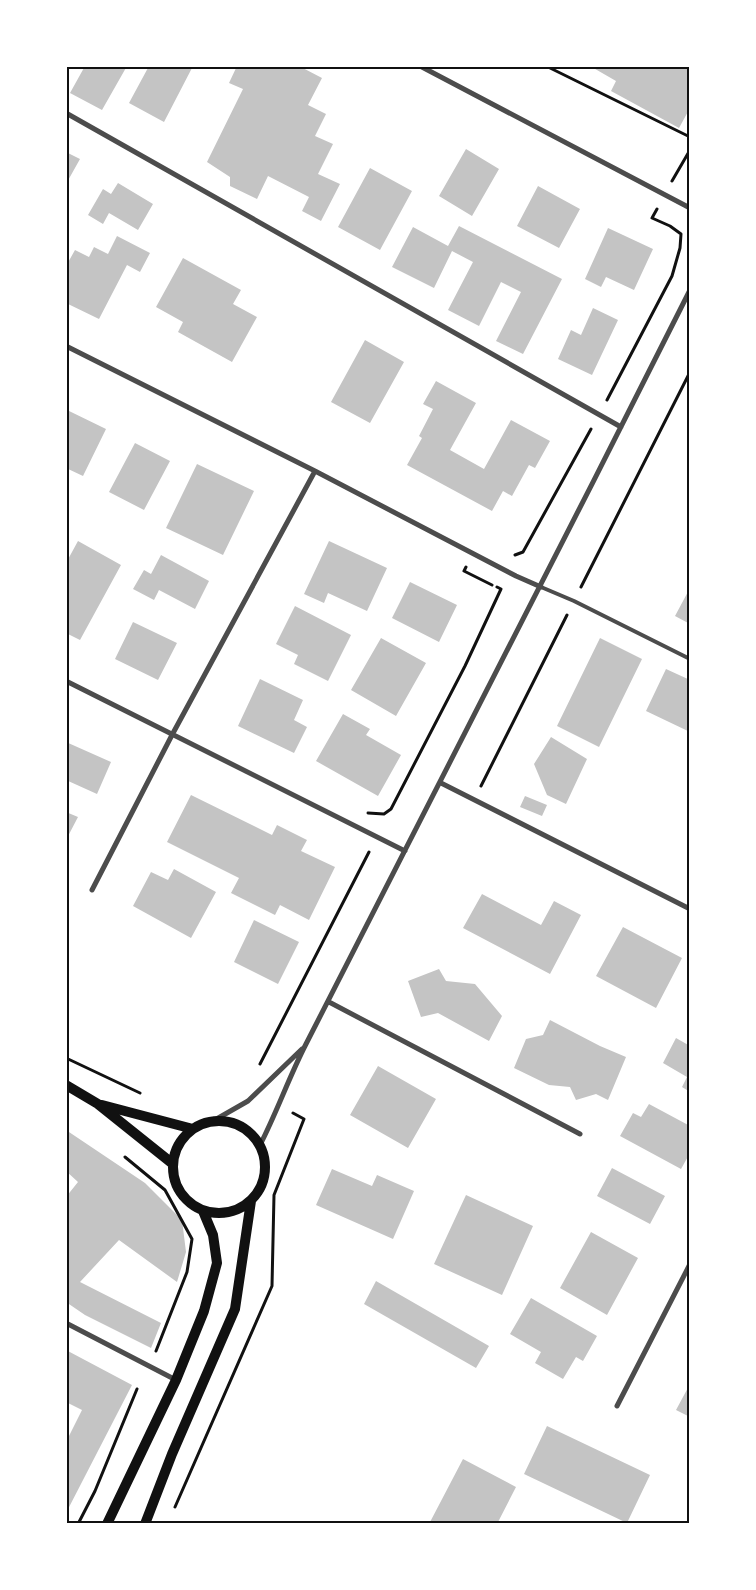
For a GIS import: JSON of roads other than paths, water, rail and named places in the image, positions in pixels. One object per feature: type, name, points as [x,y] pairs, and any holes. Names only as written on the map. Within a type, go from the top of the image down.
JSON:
[{"type":"main road","points":[[66,1085],[98,1104],[173,1164]]},
{"type":"main road","points":[[98,1104],[192,1129]]},
{"type":"main road","points":[[213,1121],[227,1122],[240,1126],[252,1134],[260,1145],[265,1160],[265,1175],[260,1189],[251,1202],[241,1209],[228,1213],[216,1214],[203,1211],[190,1204],[180,1193],[174,1179],[173,1164],[176,1151],[182,1139],[192,1129],[213,1121]]},
{"type":"main road","points":[[145,1524],[172,1454],[236,1308],[251,1202]]},
{"type":"main road","points":[[107,1524],[176,1380],[204,1311],[217,1263],[213,1235],[203,1211]]},
{"type":"street","points":[[420,66],[690,208]]},
{"type":"street","points":[[66,113],[621,427]]},
{"type":"street","points":[[260,1145],[304,1047],[441,784],[690,290]]},
{"type":"street","points":[[66,346],[541,587]]},
{"type":"street","points":[[92,890],[172,735],[315,471]]},
{"type":"street","points":[[66,680],[405,851]]},
{"type":"street","points":[[441,784],[690,909]]},
{"type":"street","points":[[328,1002],[580,1134]]},
{"type":"street","points":[[213,1121],[248,1102],[304,1047]]},
{"type":"street","points":[[617,1406],[690,1264]]},
{"type":"street","points":[[66,1323],[176,1380]]},
{"type":"lane","points":[[541,587],[574,601],[690,659]]}]
